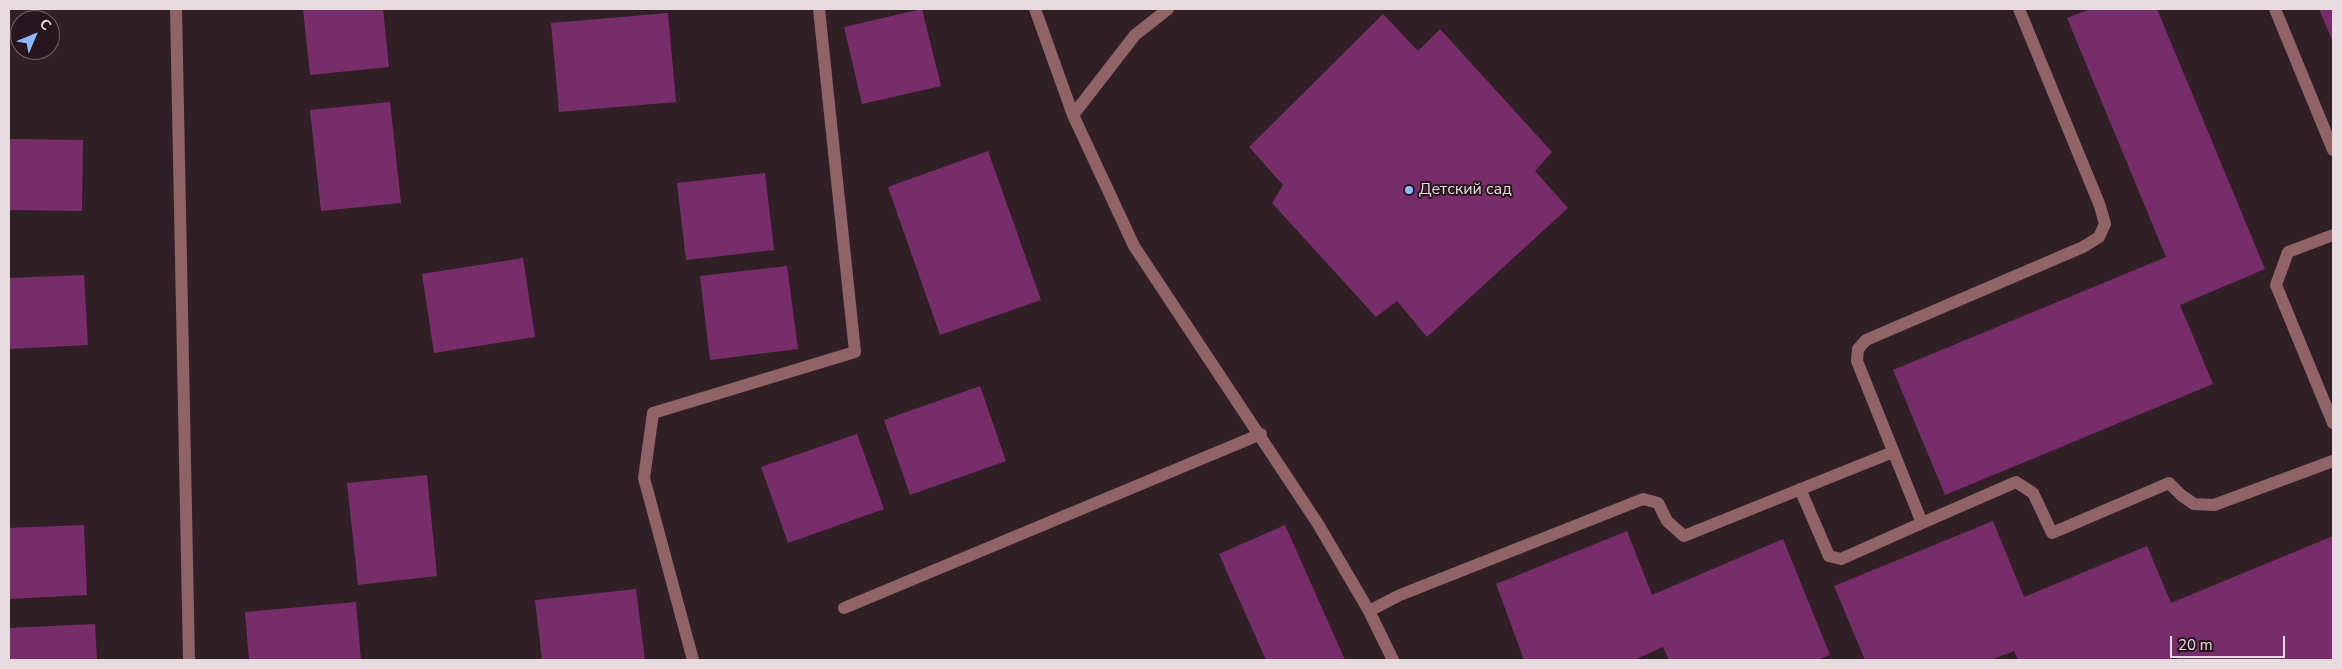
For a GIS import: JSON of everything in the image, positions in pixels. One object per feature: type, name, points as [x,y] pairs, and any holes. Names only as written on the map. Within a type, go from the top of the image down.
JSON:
[{"type":"street","points":[[176,9],[189,660]]},
{"type":"street","points":[[693,660],[644,478],[653,412],[854,352],[819,9]]},
{"type":"street","points":[[1035,9],[1073,115],[1134,246],[1261,434],[1318,524],[1369,611],[1393,660]]},
{"type":"street","points":[[1073,115],[1135,35],[1168,9]]},
{"type":"street","points":[[1922,523],[1857,361],[1858,349],[1866,340],[2083,247],[2099,237],[2105,224],[2100,206],[2019,9]]},
{"type":"street","points":[[2275,9],[2333,150]]},
{"type":"street","points":[[2333,235],[2288,252],[2276,285],[2333,423]]},
{"type":"street","points":[[844,608],[1261,434]]},
{"type":"street","points":[[1369,611],[1400,595],[1643,499],[1658,503],[1667,521],[1684,536],[1893,452]]},
{"type":"street","points":[[1800,489],[1829,556],[1841,559],[2016,482],[2033,493],[2052,533],[2169,483],[2180,495],[2194,504],[2214,506],[2333,461]]},
{"type":"building","points":[[303,9],[383,9],[389,67],[310,75]]},
{"type":"building","points":[[922,9],[941,86],[862,104],[844,27]]},
{"type":"building","points":[[2090,9],[2157,9],[2265,269],[2180,305],[2213,384],[1945,495],[1893,370],[2166,257],[2067,18]]},
{"type":"building","points":[[2319,9],[2333,9],[2333,42]]},
{"type":"building","points":[[668,13],[676,102],[559,112],[551,23]]},
{"type":"building","points":[[1383,14],[1418,51],[1440,29],[1552,152],[1535,171],[1568,208],[1427,337],[1397,301],[1376,317],[1272,203],[1283,185],[1249,147]]},
{"type":"building","points":[[390,102],[401,203],[321,211],[310,110]]},
{"type":"building","points":[[9,139],[83,140],[82,211],[9,210]]},
{"type":"building","points":[[988,151],[1041,300],[940,335],[888,187]]},
{"type":"building","points":[[765,173],[774,250],[686,260],[677,183]]},
{"type":"building","points":[[523,258],[535,337],[434,353],[422,274]]},
{"type":"building","points":[[787,266],[798,349],[710,360],[700,276]]},
{"type":"building","points":[[84,275],[88,345],[9,349],[9,278]]},
{"type":"building","points":[[980,386],[1006,461],[910,495],[884,420]]},
{"type":"building","points":[[857,434],[884,509],[788,543],[761,467]]},
{"type":"building","points":[[427,475],[437,576],[358,585],[347,483]]},
{"type":"building","points":[[1993,521],[2024,597],[2147,546],[2171,603],[2333,536],[2333,660],[2178,660],[2176,657],[2168,660],[2018,660],[2014,651],[1991,660],[1865,660],[1834,586]]},
{"type":"building","points":[[84,525],[87,595],[9,599],[9,528]]},
{"type":"building","points":[[1285,525],[1345,660],[1266,660],[1219,554]]},
{"type":"building","points":[[1627,531],[1652,595],[1783,539],[1830,655],[1818,660],[1669,660],[1663,647],[1634,660],[1524,660],[1496,584]]},
{"type":"building","points":[[636,589],[645,660],[542,660],[535,600]]},
{"type":"building","points":[[356,602],[361,660],[249,660],[245,612]]},
{"type":"building","points":[[95,624],[97,660],[9,660],[9,628]]},
{"type":"place","name":"Детский сад","points":[[1409,190]]}]
